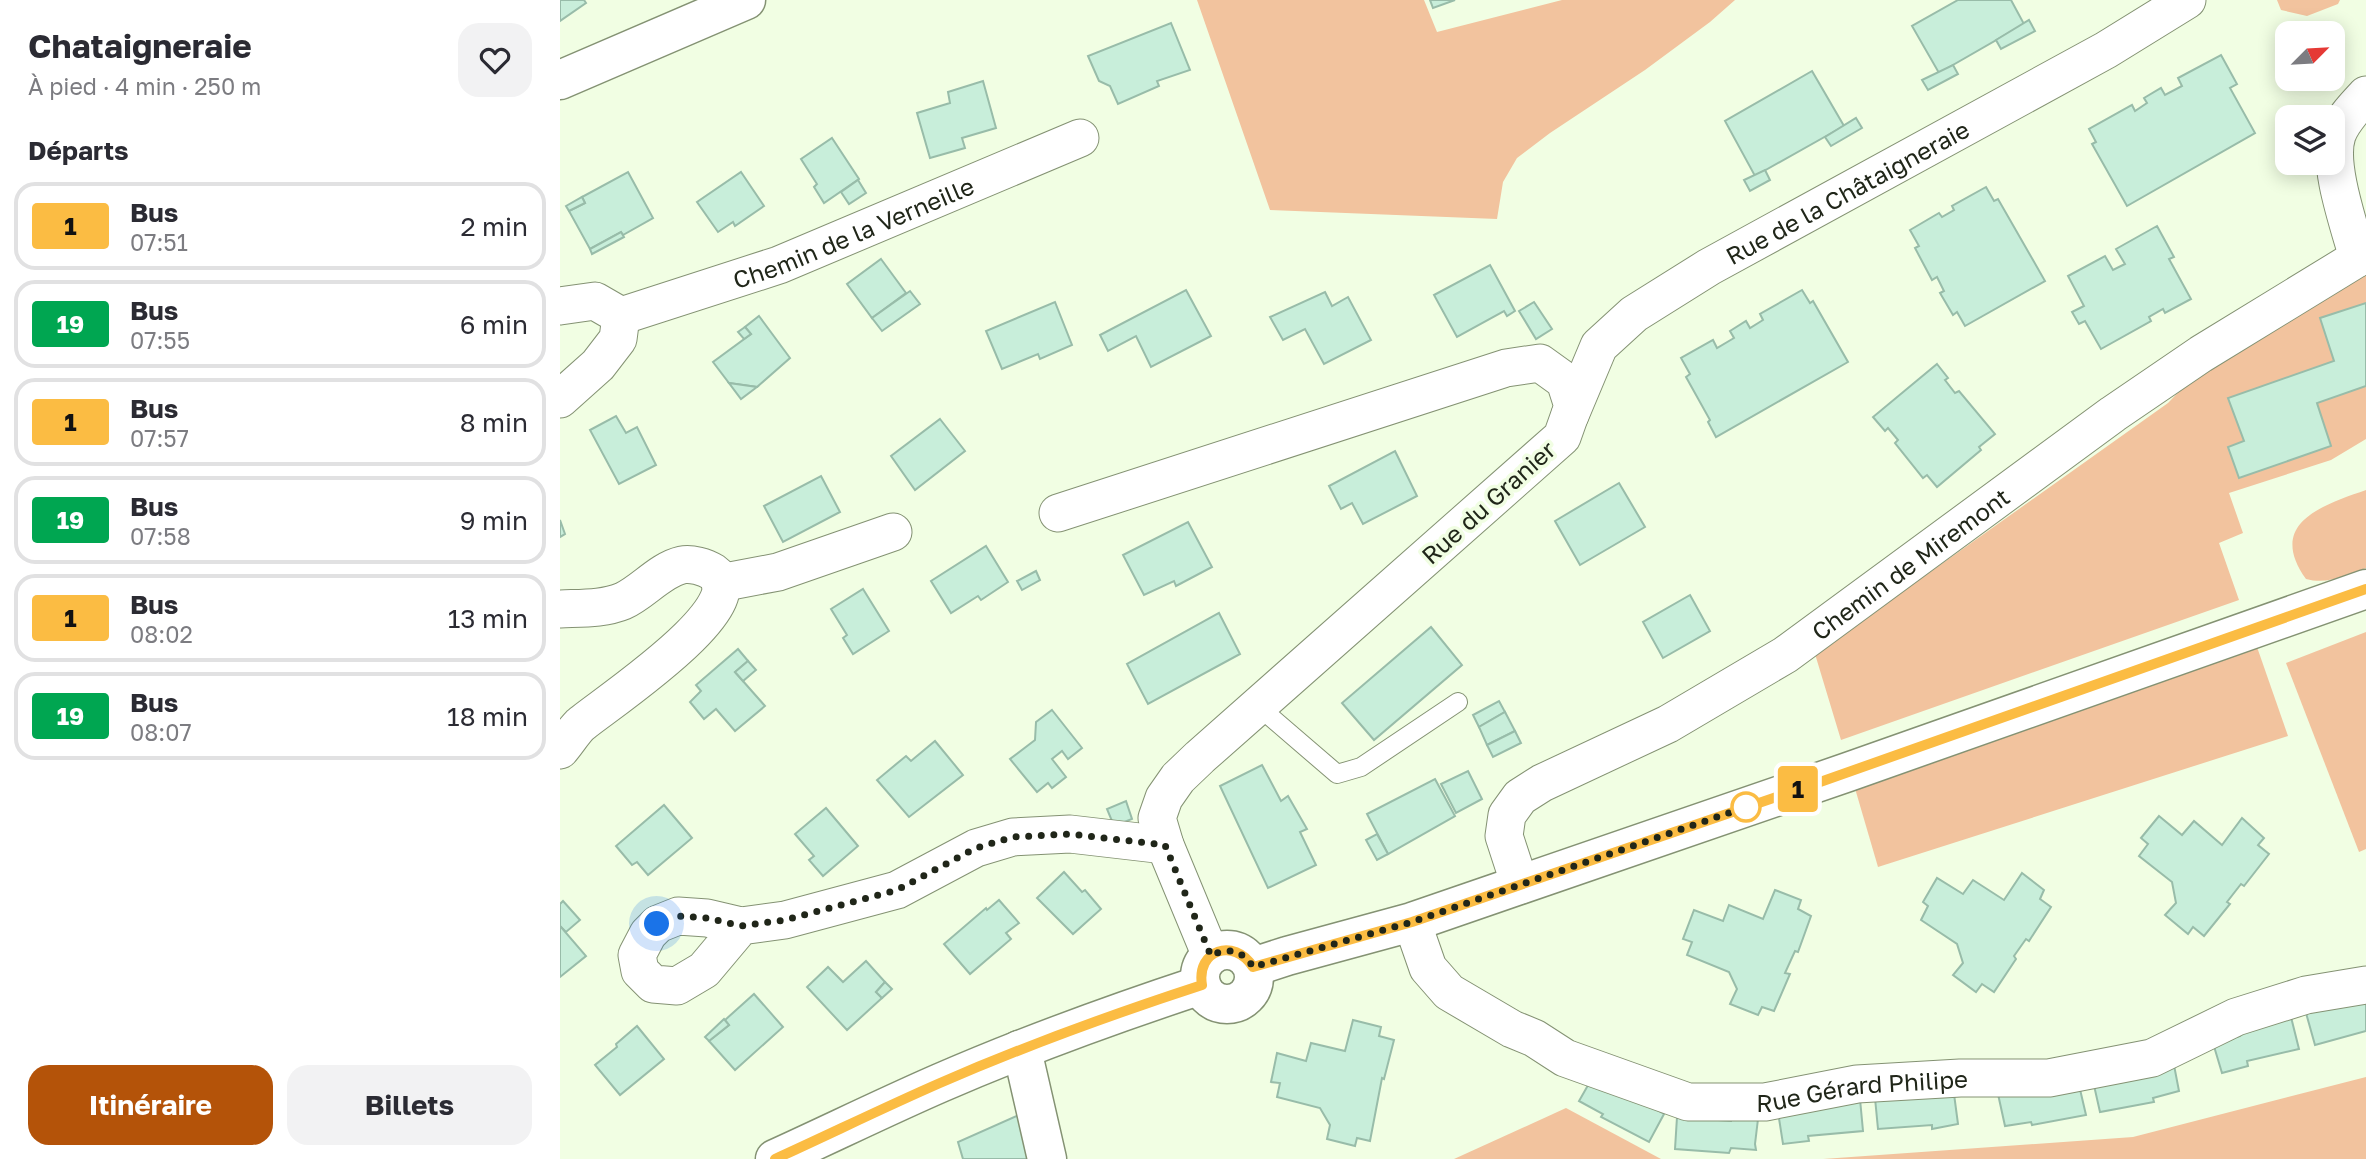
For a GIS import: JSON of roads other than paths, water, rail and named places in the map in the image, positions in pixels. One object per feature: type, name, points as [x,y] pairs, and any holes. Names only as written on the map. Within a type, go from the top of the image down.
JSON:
[{"type":"main road","points":[[560,80],[746,0]]},
{"type":"main road","points":[[775,1159],[1019,1050],[1147,1002],[1206,970],[1212,999],[1228,1004],[1236,1003],[1250,992],[1253,967],[1412,922],[1520,886],[2366,589]]},
{"type":"main road","points":[[1019,1050],[1025,1063],[1047,1159]]},
{"type":"street","name":"Rue de la Châtaigneraie","points":[[1562,437],[1599,346],[1634,314],[1709,267],[2009,105],[2187,0]]},
{"type":"street","points":[[2362,256],[2336,174],[2336,154],[2337,135],[2350,113],[2366,95]]},
{"type":"street","name":"Chemin de la Verneille","points":[[621,316],[779,265],[1080,138]]},
{"type":"street","name":"Chemin de Miremont","points":[[1520,886],[1504,836],[1507,815],[1520,797],[1542,783],[1668,724],[1785,655],[2113,414],[2202,354],[2362,256]]},
{"type":"street","points":[[560,306],[595,301],[621,316],[618,339],[598,365],[560,399]]},
{"type":"street","name":"Rue du Granier","points":[[1058,513],[1506,368],[1540,363],[1566,381],[1573,406],[1562,437],[1178,778],[1164,798],[1157,818],[1206,970]]},
{"type":"street","points":[[720,583],[778,572],[892,532]]},
{"type":"street","points":[[560,609],[600,607],[622,601],[668,571],[683,565],[700,566],[715,573],[720,583],[718,600],[679,649],[580,726],[560,750]]},
{"type":"street","points":[[741,926],[785,920],[897,890],[976,848],[1013,837],[1070,834],[1165,845]]},
{"type":"street","name":"Rue Gérard Philipe","points":[[1412,922],[1428,968],[1449,992],[1565,1058],[1688,1102],[1765,1102],[1865,1084],[1960,1078],[2049,1078],[2152,1058],[2236,1017],[2306,995],[2366,985]]},
{"type":"lane","points":[[1258,706],[1337,774],[1361,767],[1458,702]]}]
